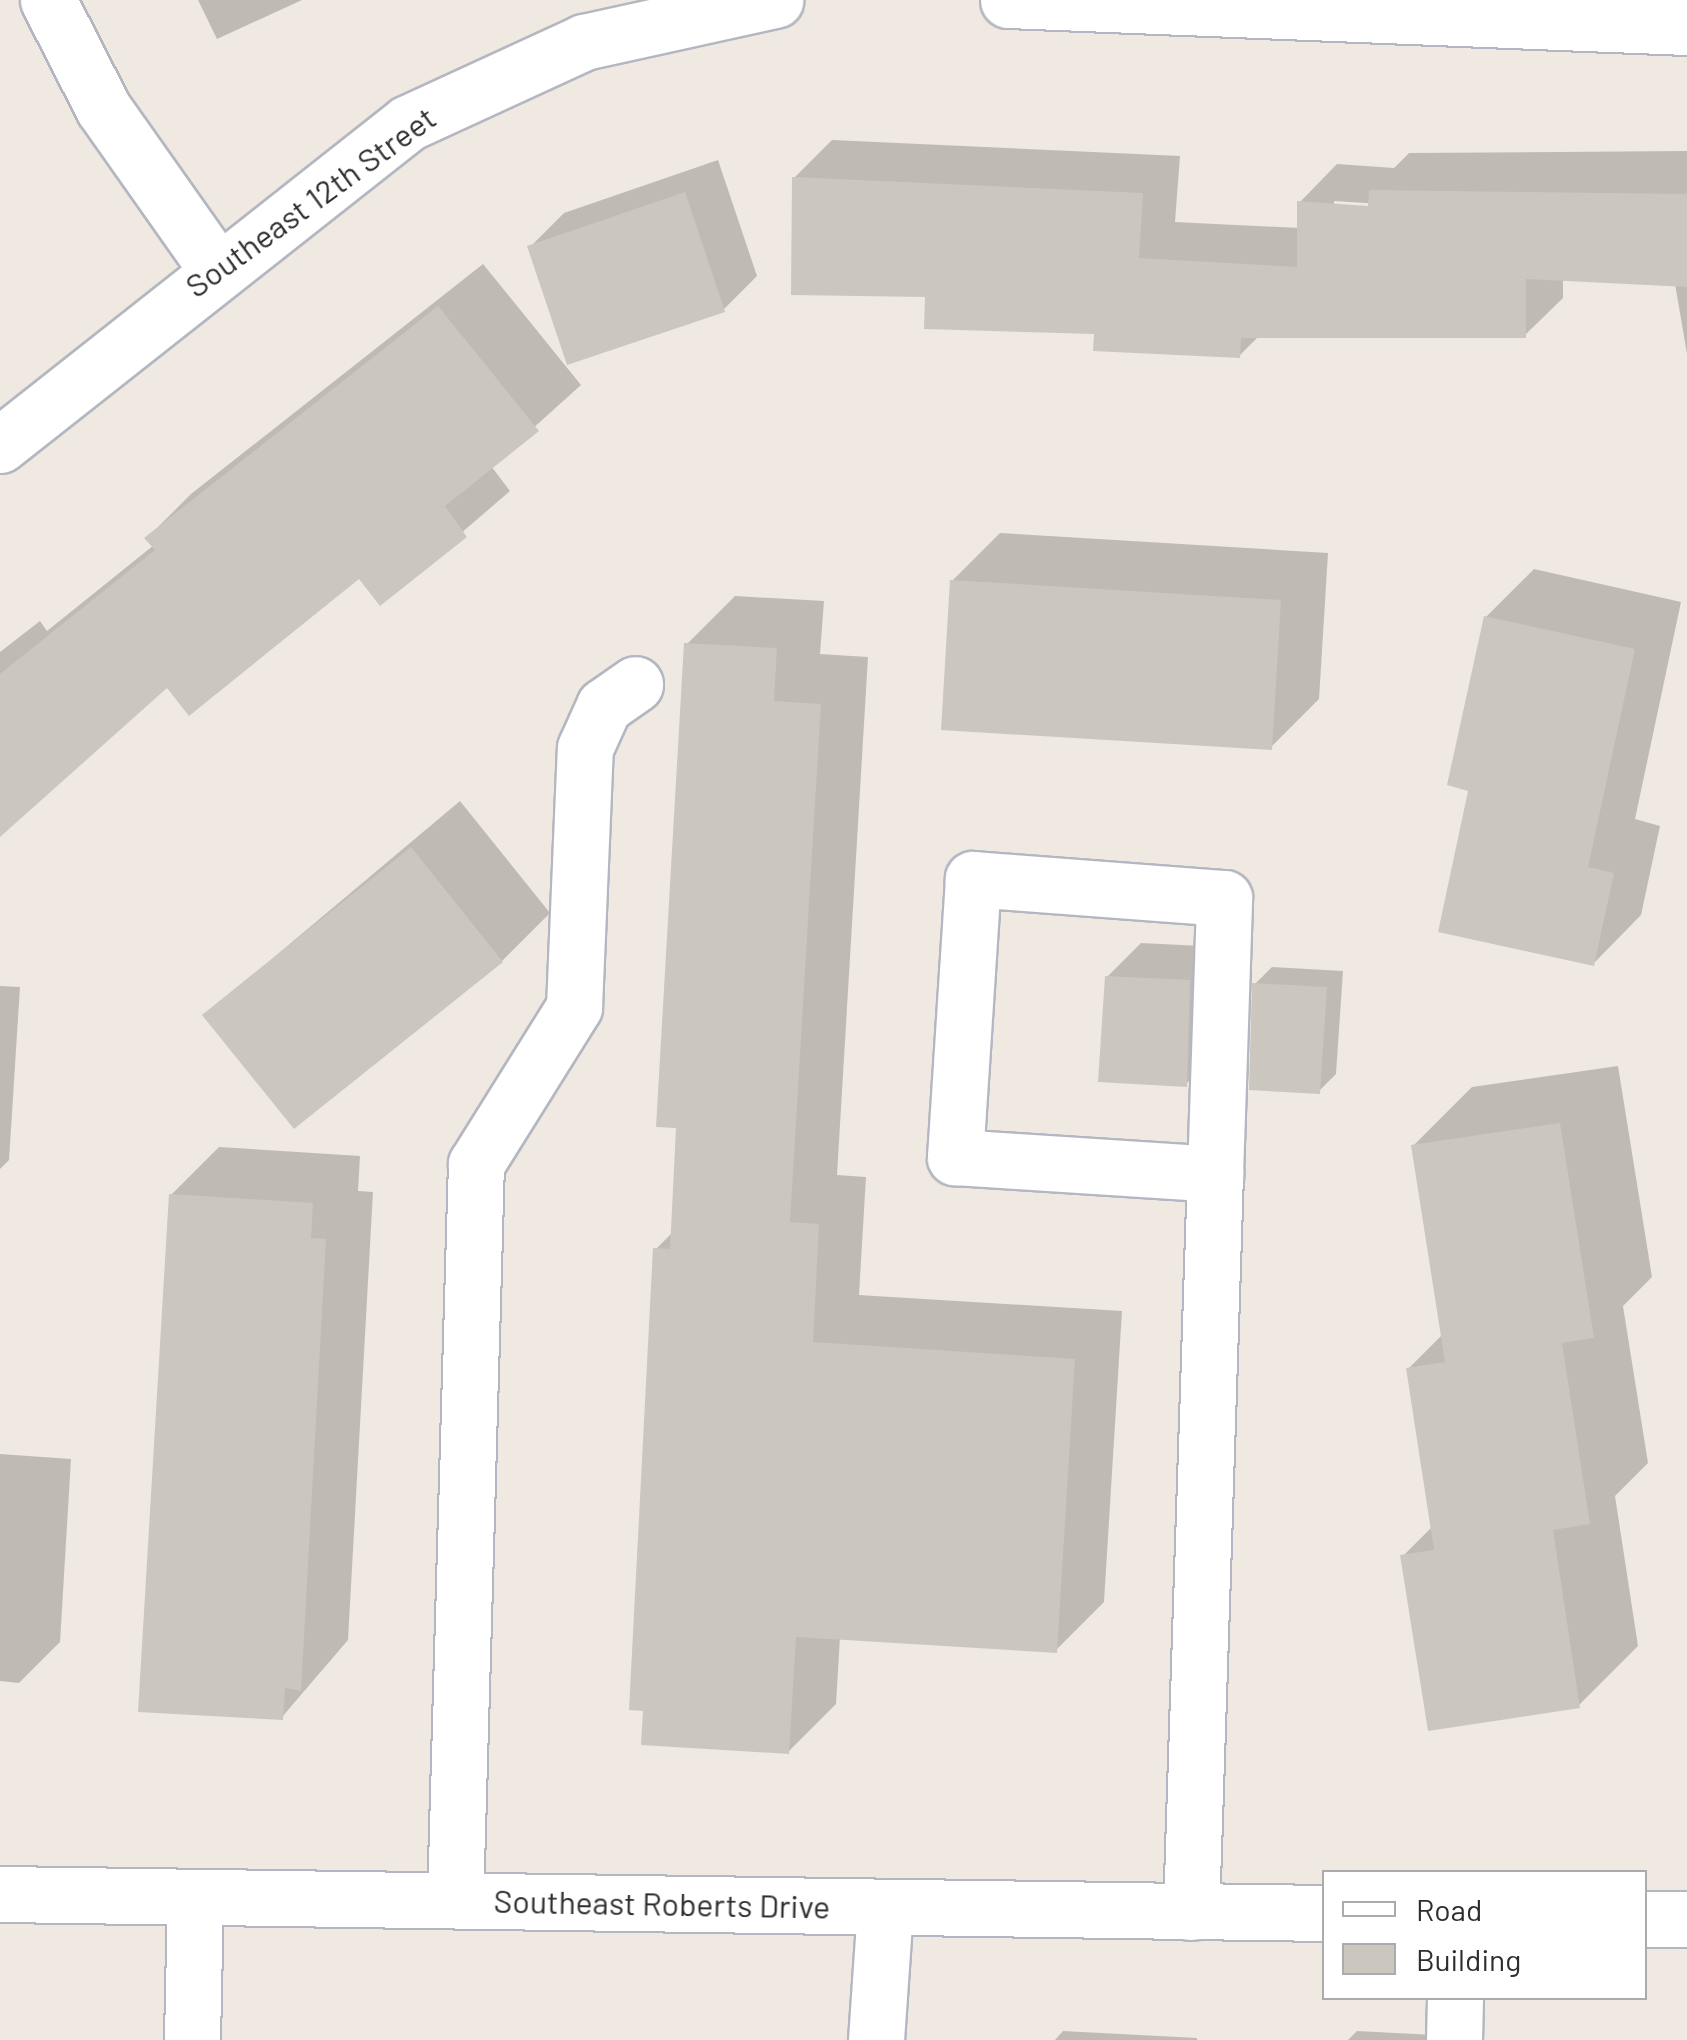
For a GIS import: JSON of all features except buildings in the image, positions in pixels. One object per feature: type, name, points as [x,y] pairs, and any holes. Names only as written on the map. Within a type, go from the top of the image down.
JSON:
[{"type":"street","points":[[48,0],[103,108],[215,266]]},
{"type":"street","name":"Southeast 12th Street","points":[[0,445],[215,266],[408,123],[492,78],[584,42],[774,0]]},
{"type":"street","points":[[1008,0],[1687,26]]},
{"type":"street","points":[[455,1900],[476,1164],[574,1007],[585,748],[604,706],[635,684]]},
{"type":"street","points":[[1191,1912],[1224,898],[973,879],[956,1157],[1215,1174]]},
{"type":"street","name":"Southeast Roberts Drive","points":[[0,1894],[1322,1914]]},
{"type":"street","points":[[192,2040],[195,1897]]},
{"type":"street","points":[[876,2040],[884,1907]]},
{"type":"street","points":[[1647,1919],[1687,1920]]},
{"type":"street","points":[[1454,2040],[1456,2000]]}]
